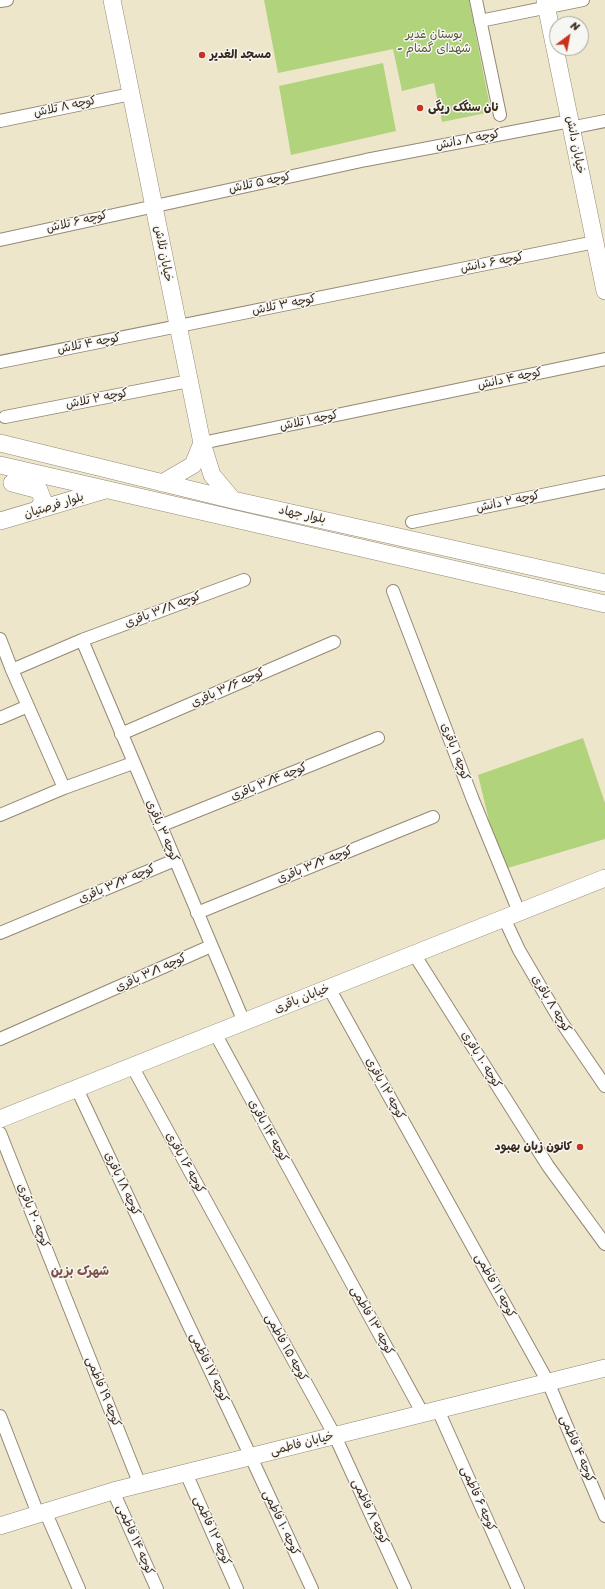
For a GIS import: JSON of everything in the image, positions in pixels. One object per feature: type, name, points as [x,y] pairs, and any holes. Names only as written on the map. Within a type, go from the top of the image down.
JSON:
[{"type":"street","points":[[0,1],[7,0]]},
{"type":"street","name":"خیابان تلاش","points":[[112,0],[202,443],[212,475],[233,500]]},
{"type":"street","points":[[476,0],[500,115]]},
{"type":"street","points":[[480,21],[545,4],[584,0]]},
{"type":"street","name":"خیابان دانش","points":[[545,4],[605,291]]},
{"type":"street","name":"کوچه ۸ تلاش","points":[[0,121],[131,94]]},
{"type":"street","name":"کوچه ۸ دانش","points":[[366,160],[570,124],[605,121]]},
{"type":"street","name":"کوچه ۵ تلاش","points":[[154,205],[366,160]]},
{"type":"street","name":"کوچه ۶ تلاش","points":[[0,240],[154,205]]},
{"type":"street","name":"کوچه ۶ دانش","points":[[389,284],[595,242]]},
{"type":"street","name":"کوچه ۳ تلاش","points":[[178,326],[389,284]]},
{"type":"street","name":"کوچه ۴ تلاش","points":[[0,362],[178,326]]},
{"type":"street","name":"کوچه ۴ دانش","points":[[416,398],[605,359]]},
{"type":"street","name":"کوچه ۲ تلاش","points":[[5,417],[189,381]]},
{"type":"street","name":"کوچه ۱ تلاش","points":[[202,443],[416,398]]},
{"type":"street","name":"بلوار جهاد","points":[[0,443],[233,500],[604,583]]},
{"type":"street","points":[[162,483],[193,465],[202,443]]},
{"type":"street","name":"بلوار جهاد","points":[[0,465],[605,604]]},
{"type":"street","points":[[6,485],[37,473]]},
{"type":"street","name":"کوچه ۲ دانش","points":[[412,522],[605,482]]},
{"type":"street","points":[[6,485],[39,490],[43,500],[38,510]]},
{"type":"street","name":"بلوار فرصتیان","points":[[0,521],[107,490]]},
{"type":"street","name":"کوچه ۳/۸ باقری","points":[[12,670],[82,640],[244,580]]},
{"type":"street","name":"کوچه ۱ باقری","points":[[393,591],[473,800],[511,915]]},
{"type":"street","points":[[0,639],[12,670],[64,788]]},
{"type":"street","name":"کوچه ۳ باقری","points":[[82,640],[244,1022]]},
{"type":"street","name":"کوچه ۳/۶ باقری","points":[[121,734],[334,642]]},
{"type":"street","points":[[0,718],[28,706]]},
{"type":"street","name":"کوچه ۳/۴ باقری","points":[[160,826],[378,738]]},
{"type":"street","points":[[0,815],[64,788],[133,763]]},
{"type":"street","name":"کوچه ۳/۲ باقری","points":[[198,913],[434,817]]},
{"type":"street","name":"کوچه ۳/۳ باقری","points":[[0,933],[175,860]]},
{"type":"street","name":"خیابان باقری","points":[[0,1119],[605,878]]},
{"type":"street","name":"کوچه ۸ باقری","points":[[511,915],[519,950],[560,1020],[605,1086]]},
{"type":"street","name":"کوچه ۳/۱ باقری","points":[[0,1038],[211,946]]},
{"type":"street","name":"کوچه ۱۰ باقری","points":[[414,954],[548,1166],[605,1244]]},
{"type":"street","name":"کوچه ۱۲ باقری","points":[[329,988],[442,1190]]},
{"type":"street","name":"کوچه ۱۴ باقری","points":[[215,1033],[322,1228]]},
{"type":"street","name":"کوچه ۱۶ باقری","points":[[132,1066],[238,1260]]},
{"type":"street","name":"کوچه ۱۸ باقری","points":[[76,1089],[167,1280]]},
{"type":"street","name":"کوچه ۲۰ باقری","points":[[0,1133],[66,1299]]},
{"type":"street","name":"کوچه ۱۱ فاطمی","points":[[442,1190],[548,1382]]},
{"type":"street","name":"کوچه ۱۳ فاطمی","points":[[322,1228],[430,1412]]},
{"type":"street","name":"کوچه ۱۵ فاطمی","points":[[238,1260],[334,1436]]},
{"type":"street","name":"کوچه ۱۷ فاطمی","points":[[167,1280],[251,1457]]},
{"type":"street","name":"کوچه ۱۹ فاطمی","points":[[66,1299],[140,1485]]},
{"type":"street","name":"خیابان فاطمی","points":[[0,1526],[41,1512],[113,1492],[605,1368]]},
{"type":"street","name":"کوچه ۴ فاطمی","points":[[548,1382],[605,1516]]},
{"type":"street","name":"کوچه ۶ فاطمی","points":[[430,1412],[518,1589]]},
{"type":"street","points":[[0,1416],[41,1512],[79,1589]]},
{"type":"street","name":"کوچه ۸ فاطمی","points":[[334,1436],[405,1589]]},
{"type":"street","name":"کوچه ۱۰ فاطمی","points":[[251,1457],[312,1589]]},
{"type":"street","name":"کوچه ۱۲ فاطمی","points":[[186,1473],[237,1589]]},
{"type":"street","name":"کوچه ۱۴ فاطمی","points":[[113,1492],[157,1589]]},
{"type":"green space","name":"بوستان غدیر - شهدای گمنام","points":[[264,0],[469,0],[491,112],[442,122],[434,83],[402,91],[393,49],[278,73]]},
{"type":"green space","points":[[383,63],[396,131],[291,155],[279,86]]},
{"type":"green space","points":[[583,738],[605,803],[605,839],[501,870],[478,775]]},
{"type":"place","name":"مسجد الغدیر","points":[[202,55]]},
{"type":"place","name":"نان سنگک ریگی","points":[[420,108]]},
{"type":"place","name":"کانون زبان بهبود","points":[[580,1147]]},
{"type":"district","name":"شهرک بزین","points":[[80,1272]]}]
